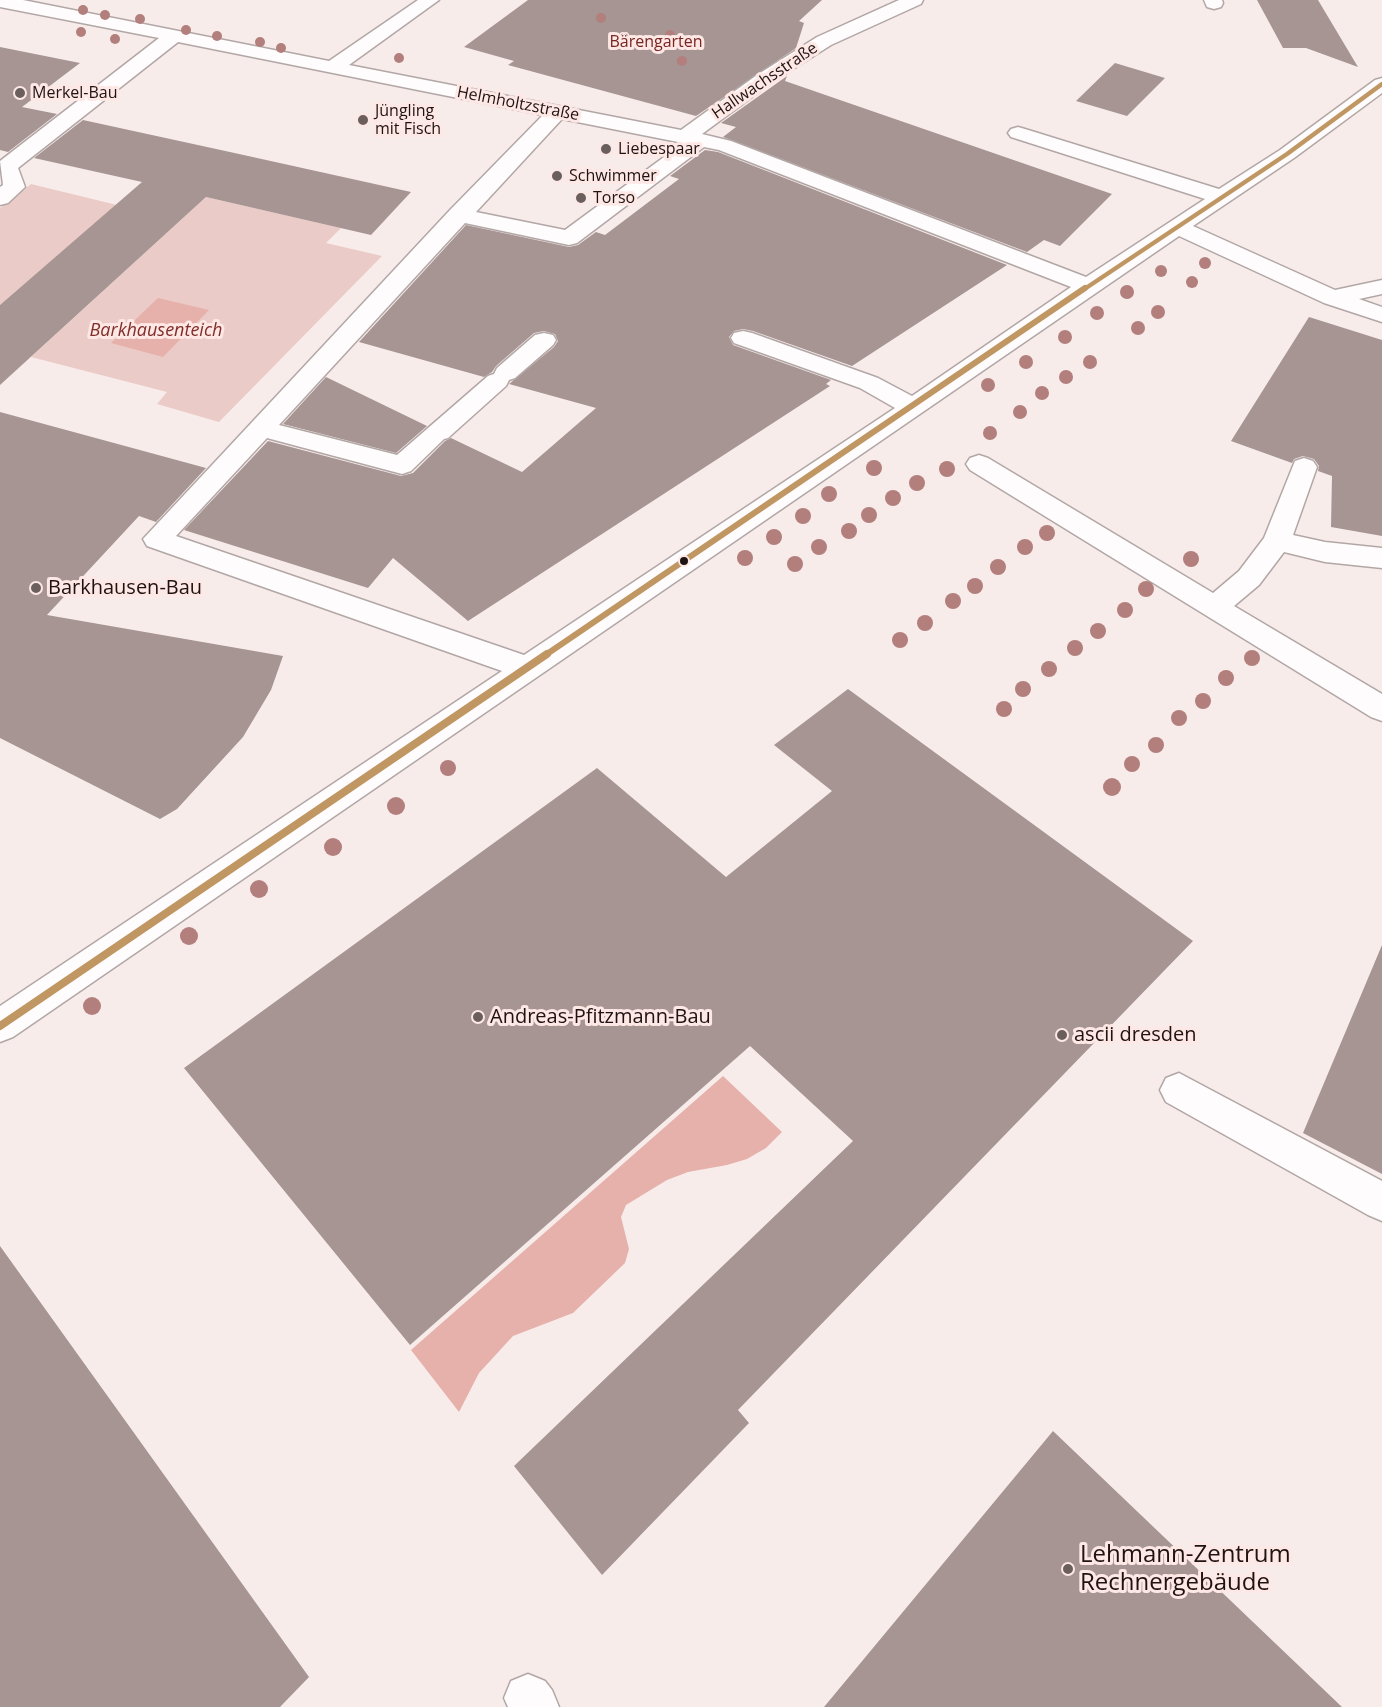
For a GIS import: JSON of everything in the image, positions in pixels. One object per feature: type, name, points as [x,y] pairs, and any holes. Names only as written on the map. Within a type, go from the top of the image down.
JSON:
[{"type":"street","points":[[333,67],[430,0]]},
{"type":"street","name":"Hallwachsstraße","points":[[458,215],[569,238],[764,79],[824,41],[914,0]]},
{"type":"street","name":"Helmholtzstraße","points":[[0,1],[724,145],[1069,277],[1087,287]]},
{"type":"street","points":[[0,198],[14,188],[6,166],[174,36]]},
{"type":"street","points":[[3,1019],[529,668],[1087,287],[1287,154],[1382,84]]},
{"type":"street","points":[[529,668],[157,539],[556,111]]},
{"type":"street","points":[[1018,133],[1222,197]]},
{"type":"street","points":[[1177,226],[1332,298],[1382,315]]},
{"type":"street","points":[[1332,298],[1382,287]]},
{"type":"street","points":[[743,338],[869,383],[912,407]]},
{"type":"street","points":[[260,428],[402,465],[544,340]]},
{"type":"street","points":[[979,464],[1382,709]]},
{"type":"street","points":[[1214,607],[1249,578],[1276,541],[1304,467]]},
{"type":"street","points":[[1276,541],[1325,552],[1382,558]]},
{"type":"street","points":[[1179,1090],[1382,1202]]},
{"type":"shaded area","points":[[31,184],[117,205],[0,305],[0,208]]},
{"type":"shaded area","points":[[206,197],[341,228],[326,243],[382,256],[219,422],[157,404],[167,392],[31,357]]},
{"type":"water","name":"Barkhausenteich","points":[[158,298],[209,310],[163,357],[111,343]]},
{"type":"water","points":[[723,1076],[782,1132],[766,1148],[747,1159],[688,1172],[667,1180],[626,1205],[621,1217],[629,1249],[625,1263],[573,1313],[513,1336],[479,1373],[459,1412],[411,1350]]},
{"type":"building","points":[[528,0],[822,0],[799,21],[804,23],[796,48],[696,116],[508,65],[514,61],[464,47]]},
{"type":"building","points":[[1257,0],[1318,0],[1358,67],[1306,48],[1283,48]]},
{"type":"building","name":"Merkel-Bau","points":[[0,47],[80,63],[22,107],[57,114],[8,152],[0,150]]},
{"type":"building","points":[[1115,63],[1165,78],[1127,116],[1076,101]]},
{"type":"building","points":[[787,76],[785,81],[1112,194],[1060,246],[1044,240],[1027,252],[723,137],[736,127],[721,123]]},
{"type":"building","points":[[83,120],[411,192],[371,235],[206,197],[0,385],[0,305],[142,182],[34,158]]},
{"type":"building","points":[[705,150],[718,152],[1007,265],[852,366],[753,331],[743,329],[734,331],[729,337],[733,345],[831,380],[826,384],[830,386],[468,621],[393,558],[368,588],[184,530],[268,441],[401,476],[413,473],[445,441],[451,438],[522,472],[596,408],[509,384],[554,347],[558,341],[555,334],[544,331],[534,333],[484,377],[359,342],[466,225],[569,247],[578,245],[596,232],[605,235],[679,179],[670,176]]},
{"type":"building","points":[[1309,317],[1382,340],[1382,536],[1331,527],[1332,476],[1318,471],[1319,466],[1314,459],[1303,456],[1294,459],[1292,463],[1231,441]]},
{"type":"building","points":[[326,377],[427,426],[396,453],[283,424]]},
{"type":"building","name":"Barkhausen-Bau","points":[[0,412],[206,468],[156,522],[139,516],[47,615],[283,656],[271,690],[243,737],[177,809],[160,819],[0,738]]},
{"type":"building","name":"Andreas-Pfitzmann-Bau","points":[[848,689],[1193,941],[738,1410],[749,1423],[602,1575],[514,1466],[853,1141],[750,1046],[410,1345],[184,1068],[597,768],[726,877],[832,791],[774,745]]},
{"type":"building","points":[[1382,945],[1382,1174],[1303,1133]]},
{"type":"building","points":[[0,1246],[309,1677],[280,1707],[0,1707]]},
{"type":"building","name":"Lehmann-Zentrum Rechnergebäude","points":[[1053,1431],[1342,1707],[824,1707]]},
{"type":"transit line","points":[[0,1026],[1087,287],[1287,154],[1382,84]]},
{"type":"place","name":"Merkel-Bau","points":[[20,93]]},
{"type":"place","name":"Jüngling mit Fisch","points":[[363,120]]},
{"type":"place","name":"Liebespaar","points":[[606,149]]},
{"type":"place","name":"Schwimmer","points":[[557,176]]},
{"type":"place","name":"Torso","points":[[581,198]]},
{"type":"place","name":"Barkhausen-Bau","points":[[36,588]]},
{"type":"place","name":"Andreas-Pfitzmann-Bau","points":[[478,1017]]},
{"type":"place","name":"ascii dresden","points":[[1062,1035]]},
{"type":"place","name":"Lehmann-Zentrum Rechnergebäude","points":[[1068,1569]]},
{"type":"park label","name":"Bärengarten","points":[[656,42]]}]
